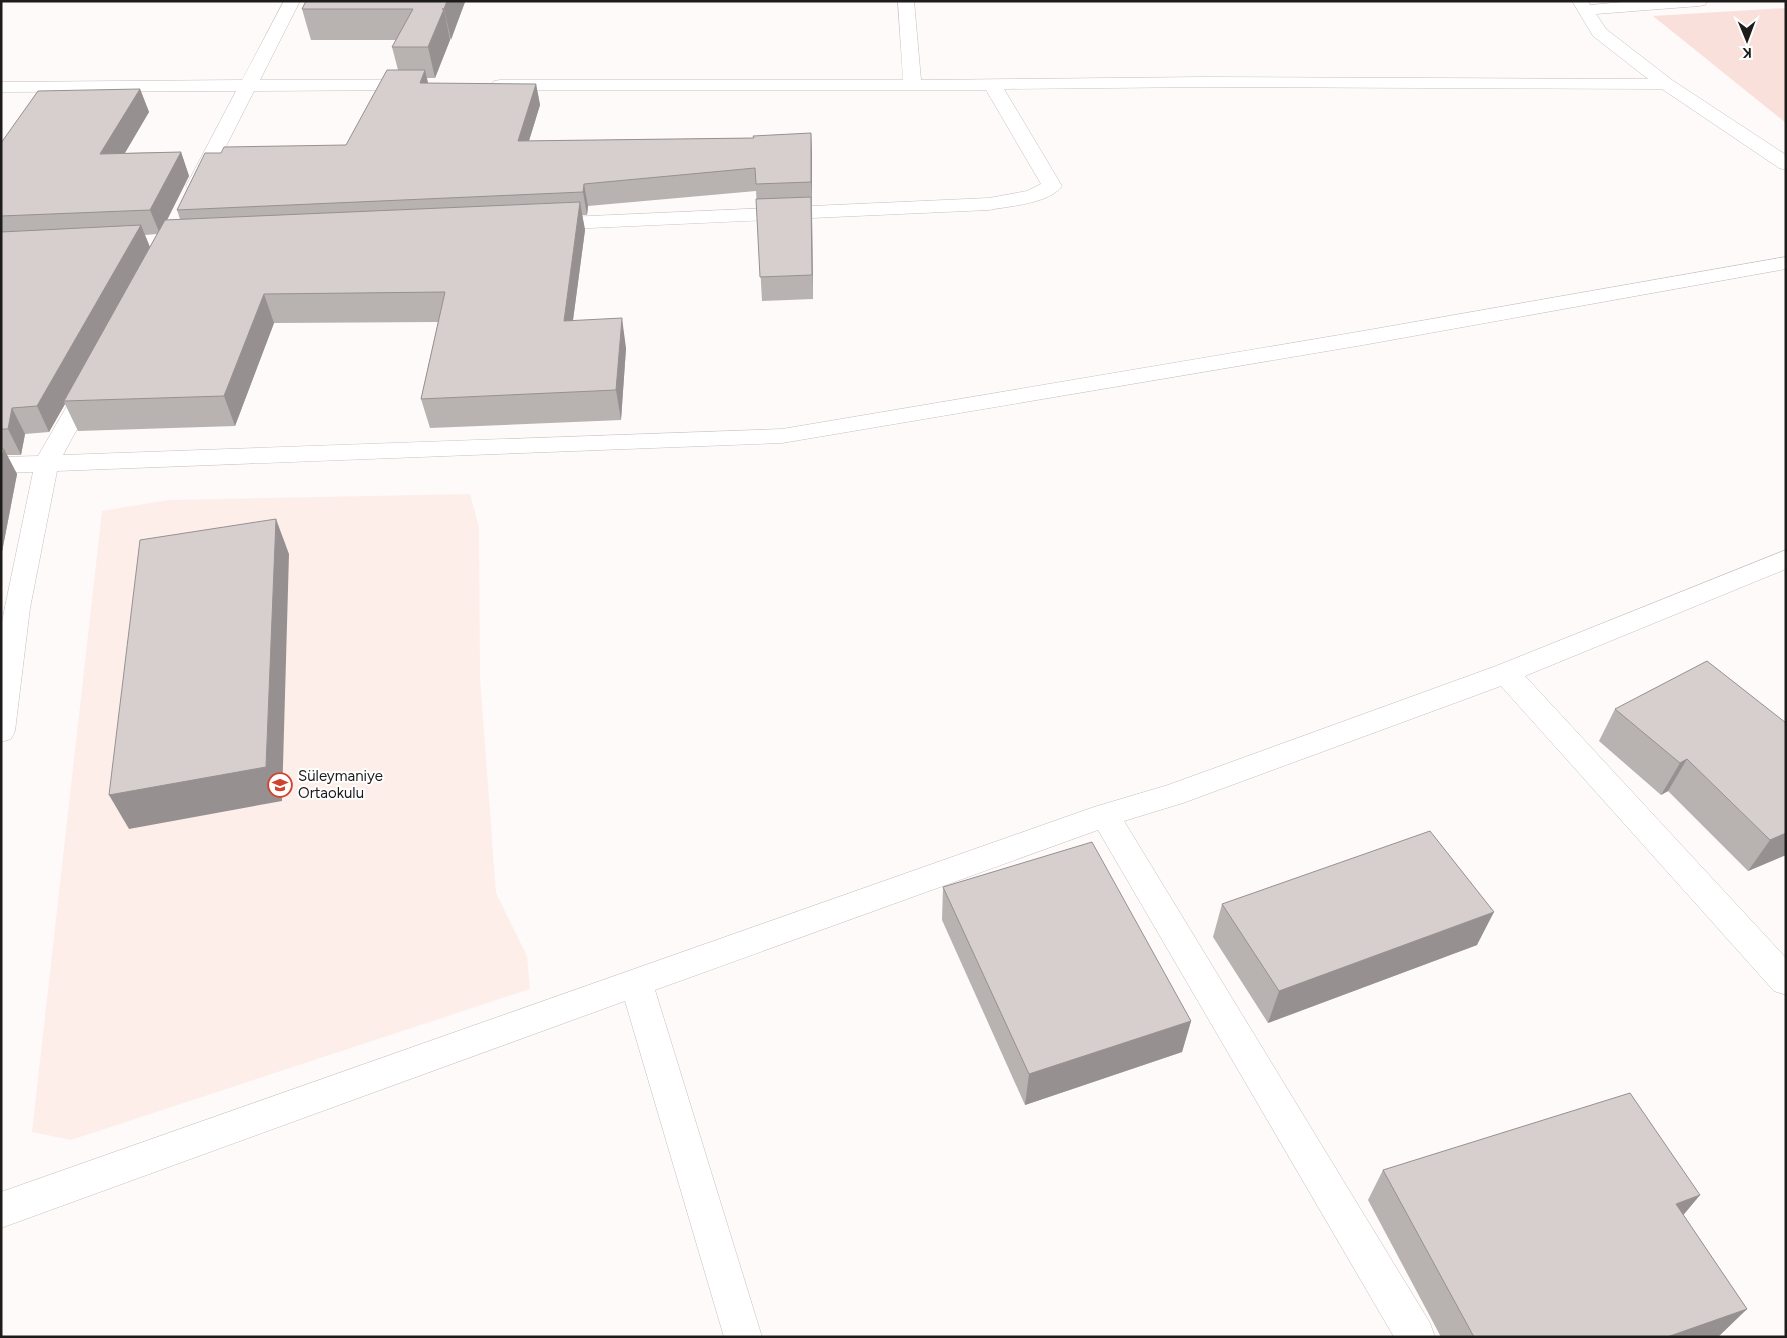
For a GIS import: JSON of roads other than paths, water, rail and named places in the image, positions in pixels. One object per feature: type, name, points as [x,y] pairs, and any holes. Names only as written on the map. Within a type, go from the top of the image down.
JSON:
[{"type":"street","points":[[186,207],[247,85],[292,1]]},
{"type":"street","points":[[906,1],[912,85]]},
{"type":"street","points":[[1582,6],[1699,1]]},
{"type":"street","points":[[1582,6],[1600,32],[1666,84],[1786,164]]},
{"type":"street","points":[[485,85],[912,85],[1203,82],[1666,84]]},
{"type":"street","points":[[524,225],[988,204],[1033,196],[1052,186],[992,84]]},
{"type":"street","points":[[1,88],[436,85]]},
{"type":"street","points":[[1,465],[782,436],[1363,338],[1786,263]]},
{"type":"street","points":[[1,731],[18,608],[47,462],[99,369]]},
{"type":"street","points":[[1,1210],[1105,816],[1174,795],[1506,673],[1786,559]]},
{"type":"street","points":[[1506,673],[1786,981]]},
{"type":"street","points":[[1105,816],[1416,1337]]},
{"type":"street","points":[[636,982],[743,1337]]},
{"type":"place","name":"Süleymaniye Ortaokulu","points":[[280,785]]}]
